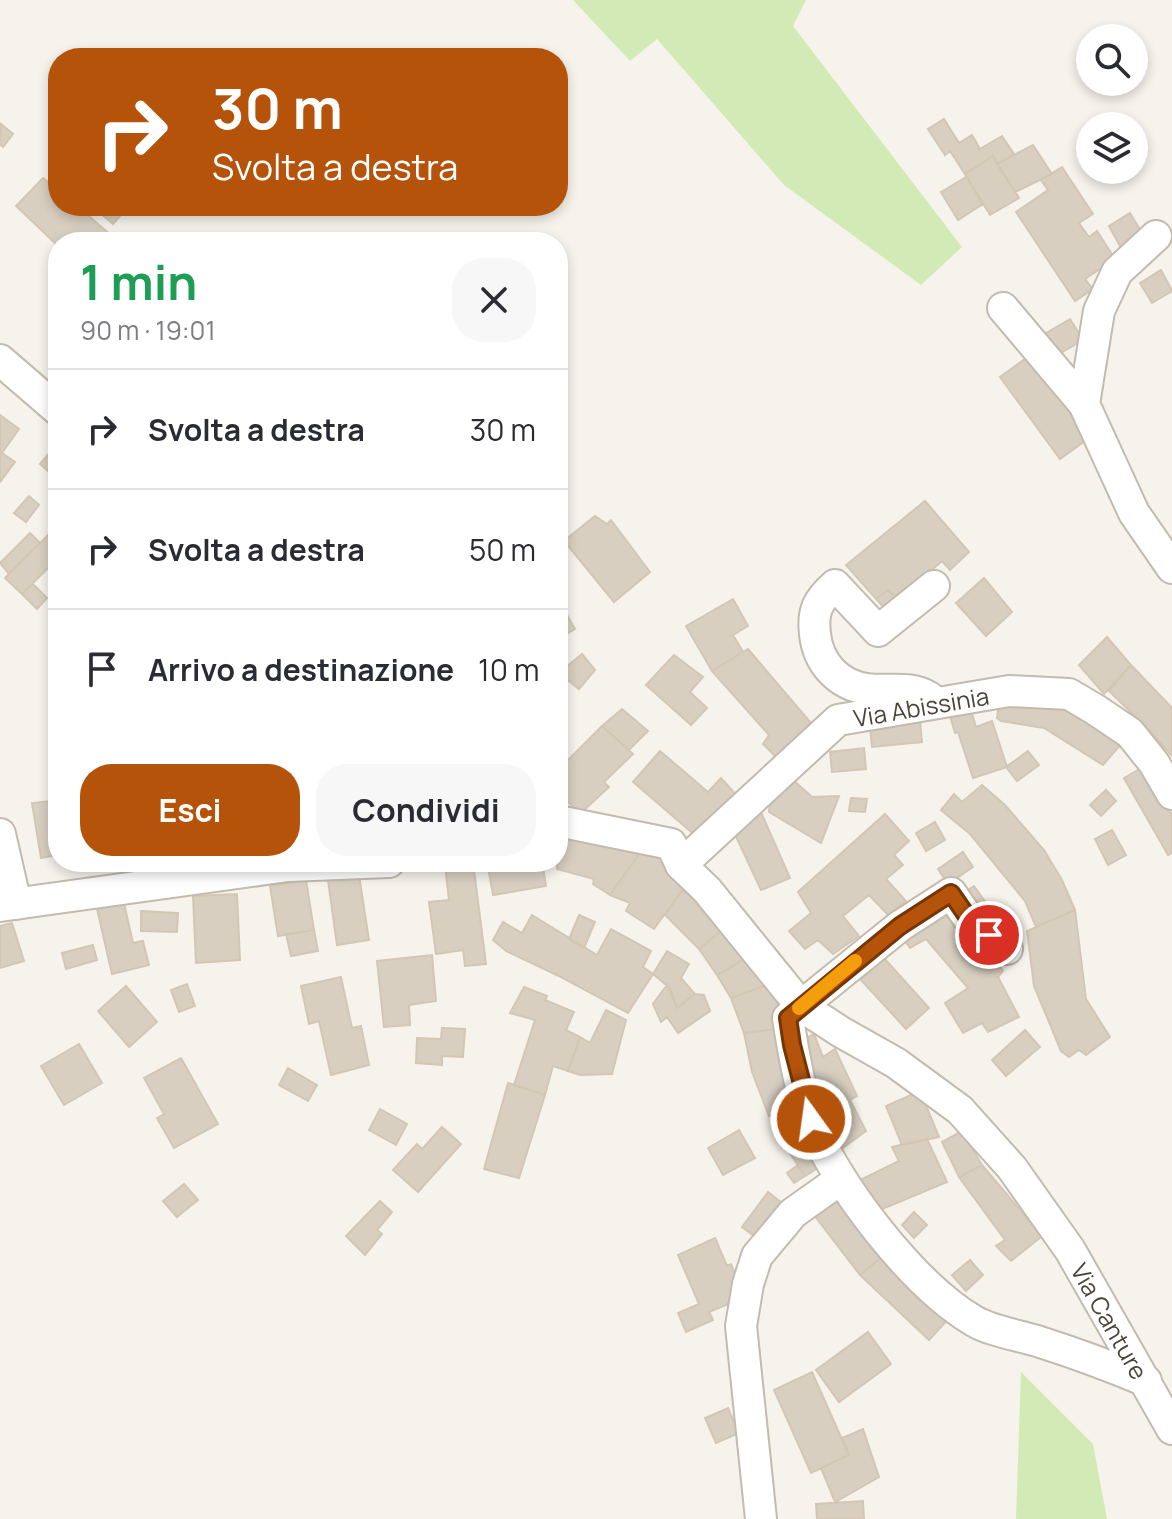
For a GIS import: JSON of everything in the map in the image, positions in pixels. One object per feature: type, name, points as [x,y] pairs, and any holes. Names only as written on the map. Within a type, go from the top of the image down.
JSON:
[{"type":"street","points":[[1084,404],[1099,311],[1117,272],[1156,236]]},
{"type":"street","points":[[1003,308],[1084,404],[1134,513],[1172,568]]},
{"type":"street","points":[[0,360],[48,401]]},
{"type":"street","points":[[934,586],[878,631],[835,585],[821,598],[815,614],[815,634],[819,655],[829,670],[845,682],[866,689],[900,689],[924,694],[937,702]]},
{"type":"street","name":"Via Abissinia","points":[[681,865],[838,720],[1009,691],[1069,694],[1130,733],[1154,763],[1172,794]]},
{"type":"street","name":"Via Canture","points":[[568,823],[671,844],[681,865],[707,890],[801,1006],[896,1063],[960,1110],[1012,1168],[1070,1250],[1146,1381]]},
{"type":"street","points":[[0,834],[8,905],[234,872]]},
{"type":"street","points":[[801,1006],[900,926],[951,893],[971,922],[1007,949]]},
{"type":"street","name":"Via Canture","points":[[801,1006],[788,1018],[811,1119],[841,1179],[893,1247],[936,1292],[975,1322],[1095,1359],[1146,1381]]},
{"type":"street","points":[[761,1519],[741,1326],[748,1284],[757,1256],[793,1213],[841,1179]]},
{"type":"street","points":[[1146,1381],[1172,1429]]},
{"type":"green space","points":[[573,0],[806,0],[793,26],[962,247],[921,285],[784,185],[657,39],[630,61]]},
{"type":"green space","points":[[1021,1372],[1093,1444],[1107,1519],[1016,1519]]},
{"type":"building","points":[[944,119],[959,143],[972,135],[980,149],[1002,136],[1014,154],[997,164],[993,156],[965,174],[950,151],[945,155],[928,129]]},
{"type":"building","points":[[1,124],[13,134],[3,147],[0,144]]},
{"type":"building","points":[[1033,145],[1052,174],[1015,192],[997,164]]},
{"type":"building","points":[[993,156],[1019,198],[990,215],[965,174]]},
{"type":"building","points":[[1062,167],[1093,214],[1079,223],[1089,237],[1097,231],[1115,259],[1085,279],[1093,289],[1075,301],[1016,212],[1048,190],[1041,180]]},
{"type":"building","points":[[966,177],[983,204],[958,220],[941,192]]},
{"type":"building","points":[[43,178],[48,182],[48,216],[89,216],[107,232],[48,232],[48,236],[16,206]]},
{"type":"building","points":[[1130,213],[1142,233],[1120,246],[1109,226]]},
{"type":"building","points":[[104,216],[120,216],[113,224]]},
{"type":"building","points":[[1161,270],[1172,291],[1152,303],[1140,283]]},
{"type":"building","points":[[1070,319],[1083,340],[1054,357],[1041,336]]},
{"type":"building","points":[[1029,356],[1089,438],[1060,459],[1000,377]]},
{"type":"building","points":[[0,415],[19,429],[2,453],[15,462],[0,482]]},
{"type":"building","points":[[48,455],[48,471],[40,464]]},
{"type":"building","points":[[29,496],[39,505],[26,522],[14,513]]},
{"type":"building","points":[[925,501],[969,552],[950,570],[942,561],[898,600],[888,590],[876,599],[846,565]]},
{"type":"building","points":[[595,516],[607,524],[611,520],[650,572],[614,602],[568,546],[568,538]]},
{"type":"building","points":[[30,533],[40,543],[9,574],[0,563]]},
{"type":"building","points":[[48,535],[48,568],[22,594],[5,578]]},
{"type":"building","points":[[984,578],[1012,612],[986,636],[956,603]]},
{"type":"building","points":[[33,584],[47,598],[37,609],[22,594]]},
{"type":"building","points":[[888,590],[898,600],[886,610],[876,599]]},
{"type":"building","points":[[733,599],[748,626],[733,635],[743,652],[712,671],[686,626]]},
{"type":"building","points":[[568,617],[575,629],[568,633]]},
{"type":"building","points":[[1107,637],[1131,665],[1104,694],[1079,665]]},
{"type":"building","points":[[748,649],[811,723],[778,759],[763,744],[769,735],[712,671]]},
{"type":"building","points":[[582,654],[595,670],[579,689],[568,680],[568,666]]},
{"type":"building","points":[[674,655],[703,677],[690,692],[707,708],[691,725],[646,685]]},
{"type":"building","points":[[1131,665],[1172,708],[1172,756],[1109,691]]},
{"type":"building","points":[[1000,699],[1059,705],[1123,742],[1103,765],[1044,728],[1001,721],[997,718]]},
{"type":"building","points":[[622,709],[648,731],[629,750],[602,726]]},
{"type":"building","points":[[971,710],[976,727],[992,721],[1007,767],[973,778],[950,716]]},
{"type":"building","points":[[920,720],[922,742],[872,747],[870,726]]},
{"type":"building","points":[[602,726],[633,754],[604,782],[609,787],[581,813],[568,802],[568,760]]},
{"type":"building","points":[[864,748],[866,769],[832,772],[830,752]]},
{"type":"building","points":[[660,751],[708,792],[721,778],[739,798],[697,837],[633,782]]},
{"type":"building","points":[[1028,751],[1039,765],[1017,781],[1006,767]]},
{"type":"building","points":[[1143,767],[1172,815],[1172,853],[1168,855],[1124,778]]},
{"type":"building","points":[[792,779],[812,797],[839,796],[821,843],[769,812],[770,800]]},
{"type":"building","points":[[982,785],[1005,805],[1044,850],[1075,910],[1036,927],[1025,901],[970,834],[941,810],[954,794],[962,802]]},
{"type":"building","points":[[1106,790],[1116,801],[1101,816],[1090,805]]},
{"type":"building","points":[[851,798],[867,799],[865,812],[849,811]]},
{"type":"building","points":[[48,801],[48,857],[41,858],[32,803]]},
{"type":"building","points":[[760,810],[790,878],[761,890],[731,826]]},
{"type":"building","points":[[885,814],[909,841],[894,855],[903,865],[886,879],[906,901],[888,915],[869,895],[843,916],[859,936],[833,954],[818,940],[805,949],[789,931],[811,913],[798,892]]},
{"type":"building","points":[[935,822],[945,840],[926,851],[916,833]]},
{"type":"building","points":[[1112,830],[1126,855],[1108,865],[1095,839]]},
{"type":"building","points":[[568,834],[645,846],[610,895],[593,884],[594,879],[568,872]]},
{"type":"building","points":[[645,846],[689,880],[654,929],[626,911],[630,903],[610,895]]},
{"type":"building","points":[[963,852],[973,867],[948,884],[938,869]]},
{"type":"building","points":[[358,872],[369,940],[337,945],[327,873]]},
{"type":"building","points":[[446,872],[474,872],[486,964],[465,966],[463,950],[436,954],[429,902],[449,900]]},
{"type":"building","points":[[489,872],[544,872],[546,886],[493,895]]},
{"type":"building","points":[[306,880],[314,930],[278,936],[270,886]]},
{"type":"building","points":[[687,884],[730,924],[699,949],[665,915]]},
{"type":"building","points":[[974,886],[986,903],[972,912],[960,895]]},
{"type":"building","points":[[237,894],[240,960],[196,963],[193,896]]},
{"type":"building","points":[[946,901],[987,947],[1003,971],[998,977],[1019,1017],[988,1032],[982,1023],[963,1033],[945,1003],[968,988],[926,939],[910,948],[898,931]]},
{"type":"building","points":[[124,903],[133,943],[143,941],[149,965],[112,974],[97,909]]},
{"type":"building","points":[[1075,910],[1086,999],[1110,1037],[1086,1055],[1079,1050],[1069,1057],[1061,1051],[1034,986],[1027,931]]},
{"type":"building","points":[[141,911],[178,913],[177,932],[141,931]]},
{"type":"building","points":[[532,915],[597,955],[611,929],[651,951],[643,967],[653,974],[628,1013],[506,951],[493,940],[503,922],[522,933]]},
{"type":"building","points":[[579,915],[595,922],[584,948],[569,939]]},
{"type":"building","points":[[12,923],[24,961],[0,968],[0,926]]},
{"type":"building","points":[[730,924],[755,953],[717,975],[699,949]]},
{"type":"building","points":[[314,930],[318,951],[291,956],[286,934]]},
{"type":"building","points":[[93,945],[97,960],[66,969],[62,953]]},
{"type":"building","points":[[874,947],[929,1008],[906,1029],[850,968]]},
{"type":"building","points":[[667,951],[689,964],[681,978],[695,994],[677,1008],[670,988],[653,974]]},
{"type":"building","points":[[755,953],[772,983],[731,998],[717,975]]},
{"type":"building","points":[[432,955],[436,1001],[409,1005],[410,1025],[384,1027],[377,961]]},
{"type":"building","points":[[341,977],[352,1028],[361,1026],[369,1065],[331,1075],[319,1021],[309,1024],[301,986]]},
{"type":"building","points":[[772,983],[784,1028],[744,1033],[731,998]]},
{"type":"building","points":[[187,984],[195,1006],[179,1012],[171,990]]},
{"type":"building","points":[[667,985],[677,1008],[695,994],[704,995],[710,1011],[678,1033],[667,1017],[661,1022],[653,1004]]},
{"type":"building","points":[[126,986],[157,1022],[129,1047],[98,1011]]},
{"type":"building","points":[[524,987],[574,1012],[566,1030],[580,1037],[568,1071],[553,1066],[545,1095],[514,1085],[535,1020],[510,1013]]},
{"type":"building","points":[[606,1010],[626,1020],[612,1074],[580,1075],[568,1071],[580,1037],[590,1043]]},
{"type":"building","points":[[442,1028],[465,1029],[463,1057],[442,1056],[442,1065],[416,1063],[417,1038],[441,1039]]},
{"type":"building","points":[[784,1028],[801,1108],[769,1116],[752,1072],[744,1033]]},
{"type":"building","points":[[1025,1030],[1040,1047],[1006,1076],[992,1060]]},
{"type":"building","points":[[814,1034],[823,1057],[835,1049],[857,1096],[850,1100],[866,1131],[836,1153],[796,1044]]},
{"type":"building","points":[[79,1044],[102,1083],[64,1105],[41,1066]]},
{"type":"building","points":[[181,1058],[218,1124],[174,1148],[157,1118],[164,1114],[144,1078]]},
{"type":"building","points":[[288,1068],[317,1085],[308,1101],[279,1085]]},
{"type":"building","points":[[508,1083],[545,1095],[519,1178],[484,1169]]},
{"type":"building","points":[[920,1091],[939,1137],[902,1145],[886,1106]]},
{"type":"building","points":[[380,1109],[407,1124],[396,1145],[369,1130]]},
{"type":"building","points":[[442,1127],[461,1144],[418,1192],[393,1170],[417,1144],[422,1149]]},
{"type":"building","points":[[739,1130],[755,1158],[723,1175],[708,1148]]},
{"type":"building","points":[[811,1131],[830,1160],[805,1176],[786,1147]]},
{"type":"building","points":[[962,1131],[982,1165],[959,1177],[942,1142]]},
{"type":"building","points":[[927,1139],[947,1182],[880,1210],[858,1181],[899,1161],[892,1147]]},
{"type":"building","points":[[798,1165],[805,1176],[794,1183],[787,1173]]},
{"type":"building","points":[[982,1165],[1042,1236],[1011,1261],[996,1246],[1005,1240],[959,1177]]},
{"type":"building","points":[[184,1184],[198,1200],[177,1217],[163,1201]]},
{"type":"building","points":[[768,1192],[787,1207],[761,1241],[742,1227]]},
{"type":"building","points":[[844,1194],[889,1251],[860,1275],[814,1215]]},
{"type":"building","points":[[380,1201],[392,1212],[377,1230],[382,1234],[365,1255],[346,1236]]},
{"type":"building","points":[[914,1212],[927,1225],[914,1238],[902,1225]]},
{"type":"building","points":[[715,1238],[727,1266],[731,1264],[745,1297],[709,1312],[713,1320],[686,1332],[678,1313],[699,1304],[678,1255]]},
{"type":"building","points":[[889,1251],[951,1316],[929,1340],[860,1275]]},
{"type":"building","points":[[970,1260],[983,1275],[966,1291],[952,1275]]},
{"type":"building","points":[[868,1332],[891,1364],[839,1402],[816,1370]]},
{"type":"building","points":[[812,1372],[849,1455],[811,1473],[774,1390]]},
{"type":"building","points":[[728,1408],[739,1433],[716,1443],[705,1418]]},
{"type":"building","points":[[863,1429],[879,1477],[835,1502],[821,1468],[849,1455],[842,1438]]},
{"type":"building","points":[[863,1501],[864,1519],[817,1519],[816,1504]]},
{"type":"slow traffic","points":[[799,1008],[855,961]]},
{"type":"route","points":[[811,1119],[788,1018],[857,958],[951,893],[971,922],[989,935]]}]
